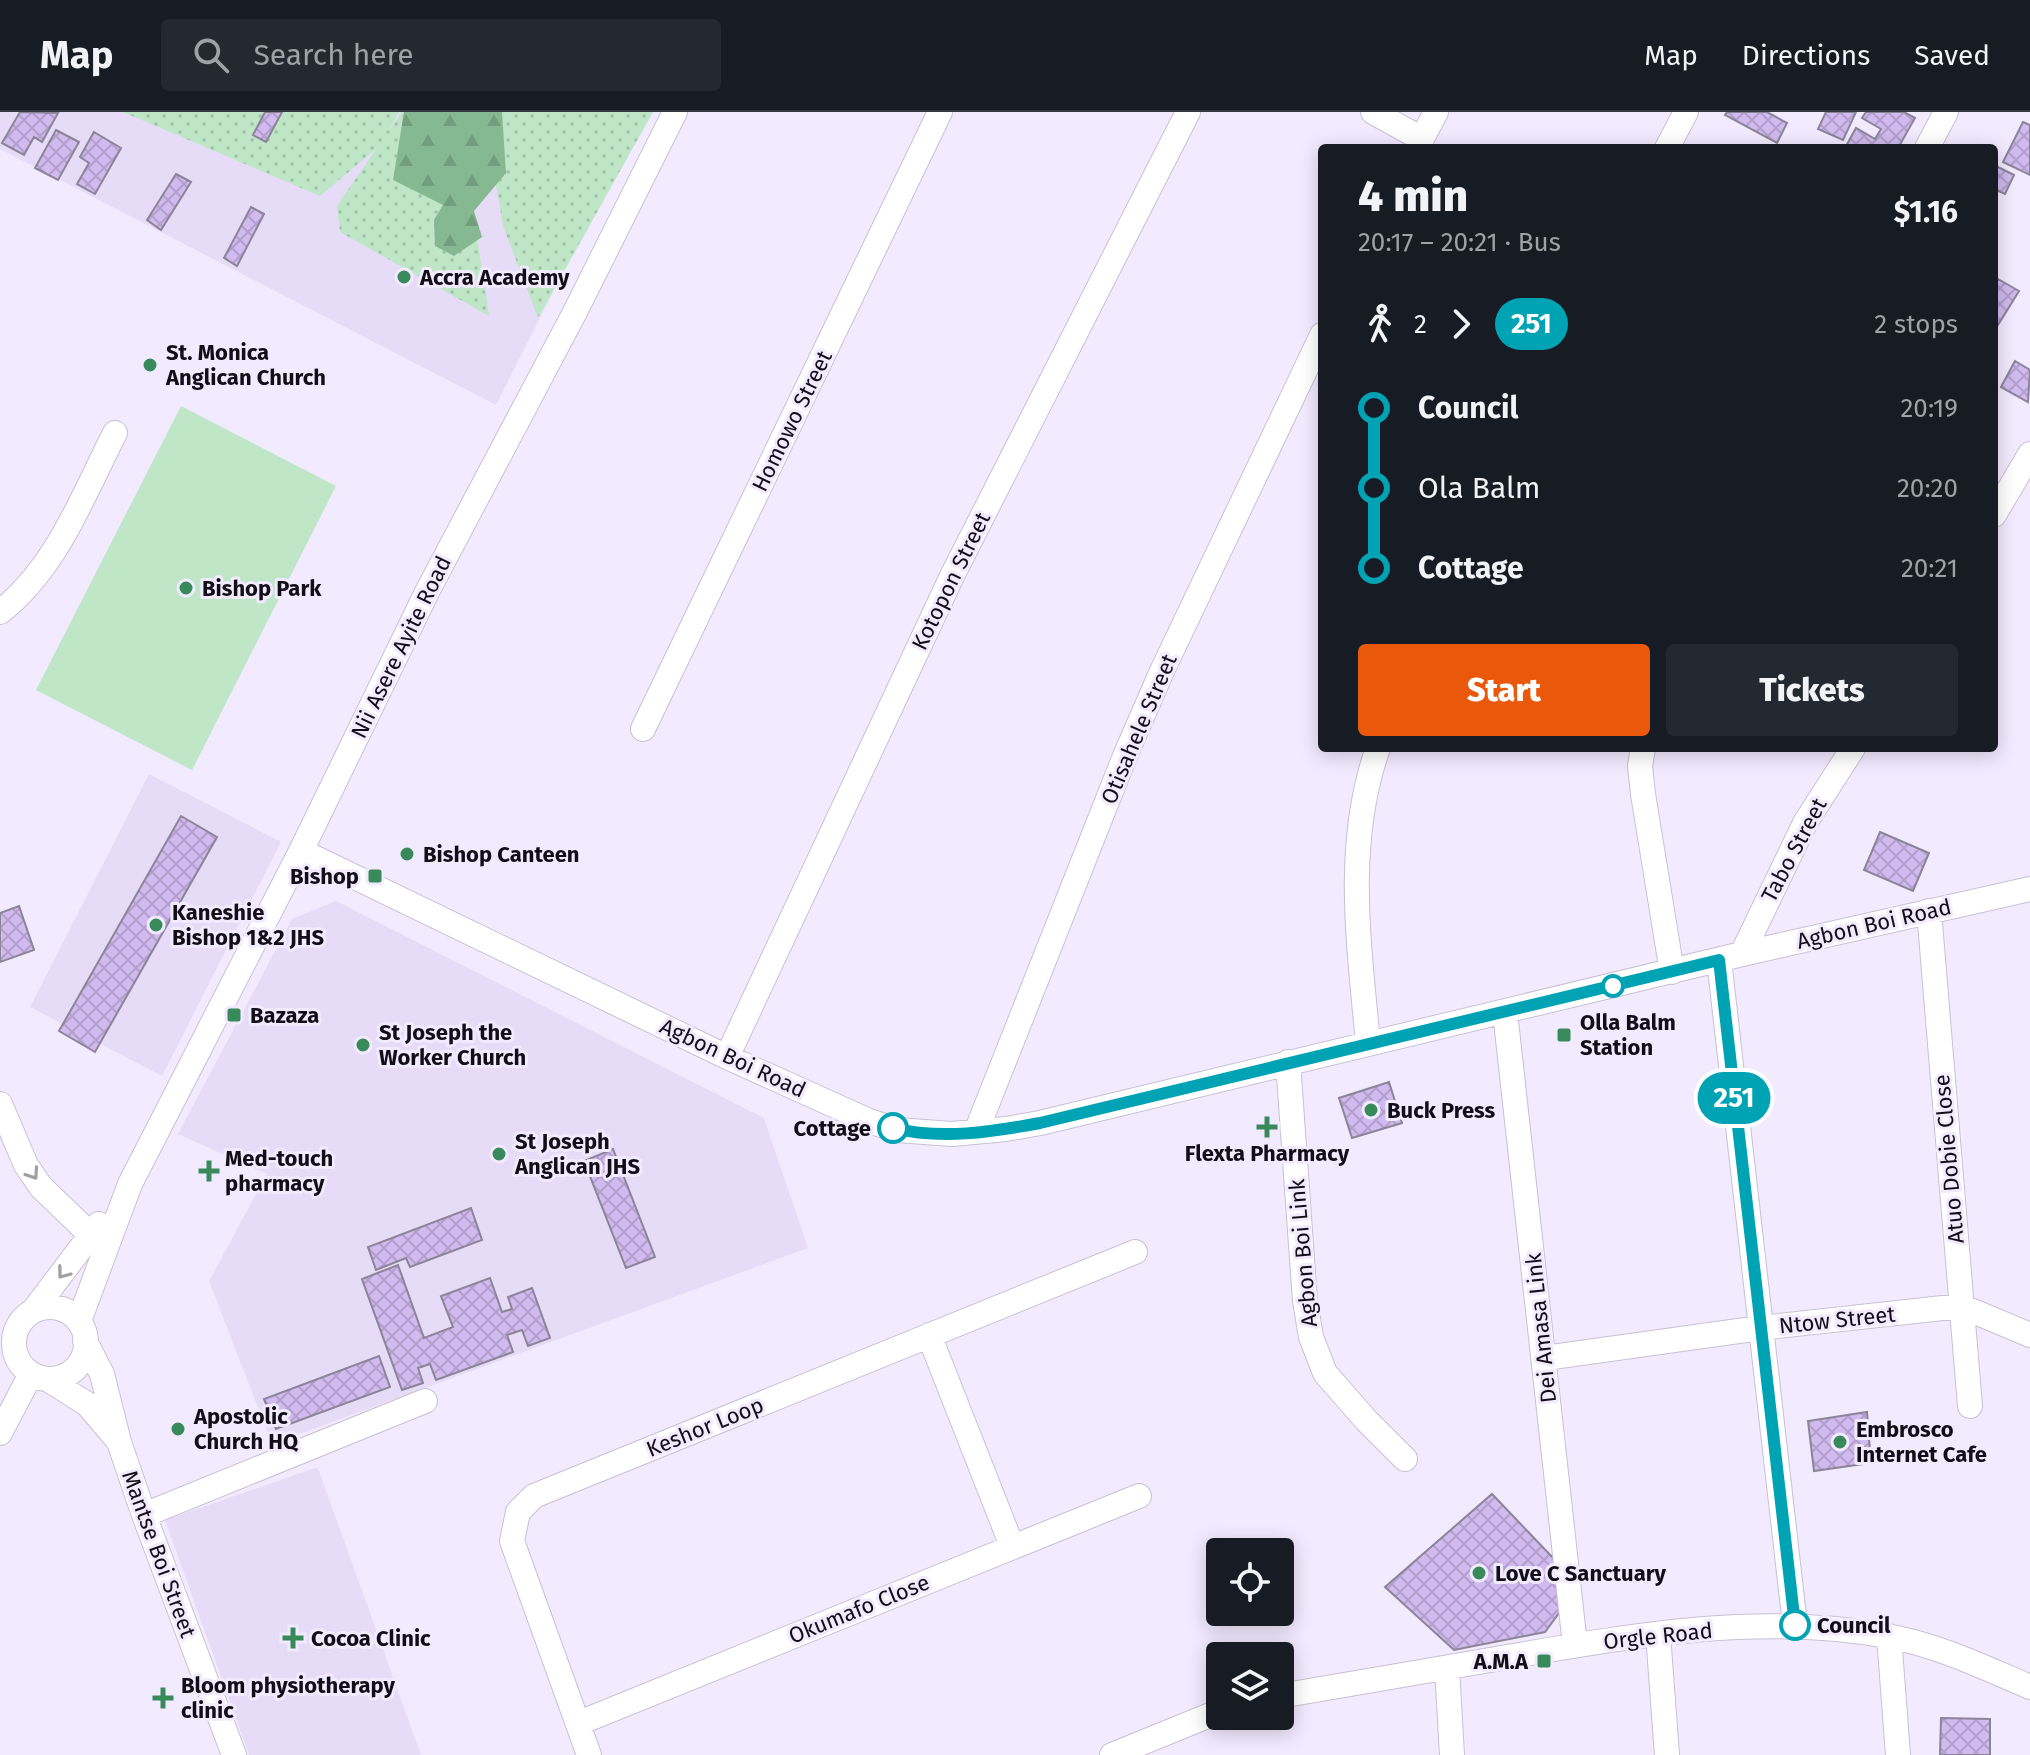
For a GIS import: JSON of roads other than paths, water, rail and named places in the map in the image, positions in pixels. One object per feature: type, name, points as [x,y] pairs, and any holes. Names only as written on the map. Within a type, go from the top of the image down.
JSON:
[{"type":"street","name":"Nii Asere Ayite Road","points":[[82,1331],[130,1184],[301,851],[428,590],[575,312],[675,112]]},
{"type":"street","name":"Homowo Street","points":[[643,729],[940,112]]},
{"type":"street","name":"Kotopon Street","points":[[727,1057],[952,576],[1188,112]]},
{"type":"street","points":[[1373,112],[1420,144],[1436,112]]},
{"type":"street","points":[[1669,144],[1686,112]]},
{"type":"street","points":[[1929,144],[1946,112]]},
{"type":"street","name":"Otisahele Street","points":[[976,1132],[1137,728],[1318,343]]},
{"type":"street","points":[[0,612],[37,578],[57,546],[115,433]]},
{"type":"street","points":[[1998,508],[2030,454]]},
{"type":"street","points":[[1368,1043],[1355,906],[1356,857],[1364,798],[1377,752]]},
{"type":"street","points":[[1642,752],[1640,766],[1643,794],[1672,972]]},
{"type":"street","name":"Tabo Street","points":[[1722,959],[1850,752]]},
{"type":"street","name":"Agbon Boi Road","points":[[301,851],[727,1057],[869,1121],[897,1130],[926,1134],[976,1132],[1040,1123],[1722,959],[2030,889]]},
{"type":"street","name":"Atuo Dobie Close","points":[[1929,911],[1970,1406]]},
{"type":"street","points":[[1722,959],[1760,1328],[1795,1625]]},
{"type":"street","name":"Dei Amasa Link","points":[[1505,1012],[1575,1645]]},
{"type":"street","name":"Agbon Boi Link","points":[[1288,1062],[1305,1301],[1311,1337],[1325,1373],[1405,1459]]},
{"type":"street","points":[[0,1104],[26,1165],[69,1217],[91,1235]]},
{"type":"street","name":"Nii Asere Ayite Road","points":[[13,1330],[130,1184]]},
{"type":"street","name":"Keshor Loop","points":[[589,1755],[512,1541],[518,1512],[534,1496],[1135,1252]]},
{"type":"street","name":"Ntow Street","points":[[1545,1358],[1760,1328],[1961,1306],[2030,1335]]},
{"type":"street","points":[[54,1307],[64,1310],[82,1331],[83,1358],[65,1376],[40,1377],[19,1363],[13,1330],[54,1307]]},
{"type":"street","name":"Mantse Boi Street","points":[[82,1331],[102,1374],[119,1442],[144,1515],[234,1755]]},
{"type":"street","points":[[929,1335],[1012,1546]]},
{"type":"street","points":[[0,1433],[40,1377]]},
{"type":"street","name":"Mantse Boi Street","points":[[40,1377],[87,1404],[119,1442]]},
{"type":"street","points":[[144,1515],[425,1401]]},
{"type":"street","name":"Okumafo Close","points":[[579,1723],[1139,1496]]},
{"type":"street","name":"Orgle Road","points":[[1294,1694],[1575,1645],[1658,1634],[1795,1625],[1889,1636],[1945,1650],[2030,1687]]},
{"type":"street","points":[[1658,1634],[1667,1755]]},
{"type":"street","points":[[1889,1636],[1898,1755]]},
{"type":"street","points":[[1447,1668],[1452,1755]]},
{"type":"street","points":[[1112,1755],[1165,1744],[1206,1719]]},
{"type":"place","name":"Accra Academy","points":[[404,277]]},
{"type":"place","name":"St. Monica Anglican Church","points":[[150,365]]},
{"type":"place","name":"Bishop Park","points":[[186,588]]},
{"type":"place","name":"Bishop Canteen","points":[[407,854]]},
{"type":"place","name":"Bishop","points":[[375,876]]},
{"type":"place","name":"Kaneshie Bishop 1&2 JHS","points":[[156,925]]},
{"type":"place","name":"Bazaza","points":[[234,1015]]},
{"type":"place","name":"Olla Balm Station","points":[[1564,1035]]},
{"type":"place","name":"St Joseph the Worker Church","points":[[363,1045]]},
{"type":"place","name":"Buck Press","points":[[1371,1110]]},
{"type":"place","name":"Flexta Pharmacy","points":[[1267,1127]]},
{"type":"place","name":"Cottage","points":[[893,1128]]},
{"type":"place","name":"St Joseph Anglican JHS","points":[[499,1154]]},
{"type":"place","name":"Med-touch pharmacy","points":[[209,1171]]},
{"type":"place","name":"Apostolic Church HQ","points":[[178,1429]]},
{"type":"place","name":"Embrosco Internet Cafe","points":[[1840,1442]]},
{"type":"place","name":"Love C Sanctuary","points":[[1479,1573]]},
{"type":"place","name":"Council","points":[[1795,1625]]},
{"type":"place","name":"Cocoa Clinic","points":[[293,1638]]},
{"type":"place","name":"A.M.A","points":[[1544,1661]]},
{"type":"place","name":"Bloom physiotherapy clinic","points":[[163,1698]]}]
